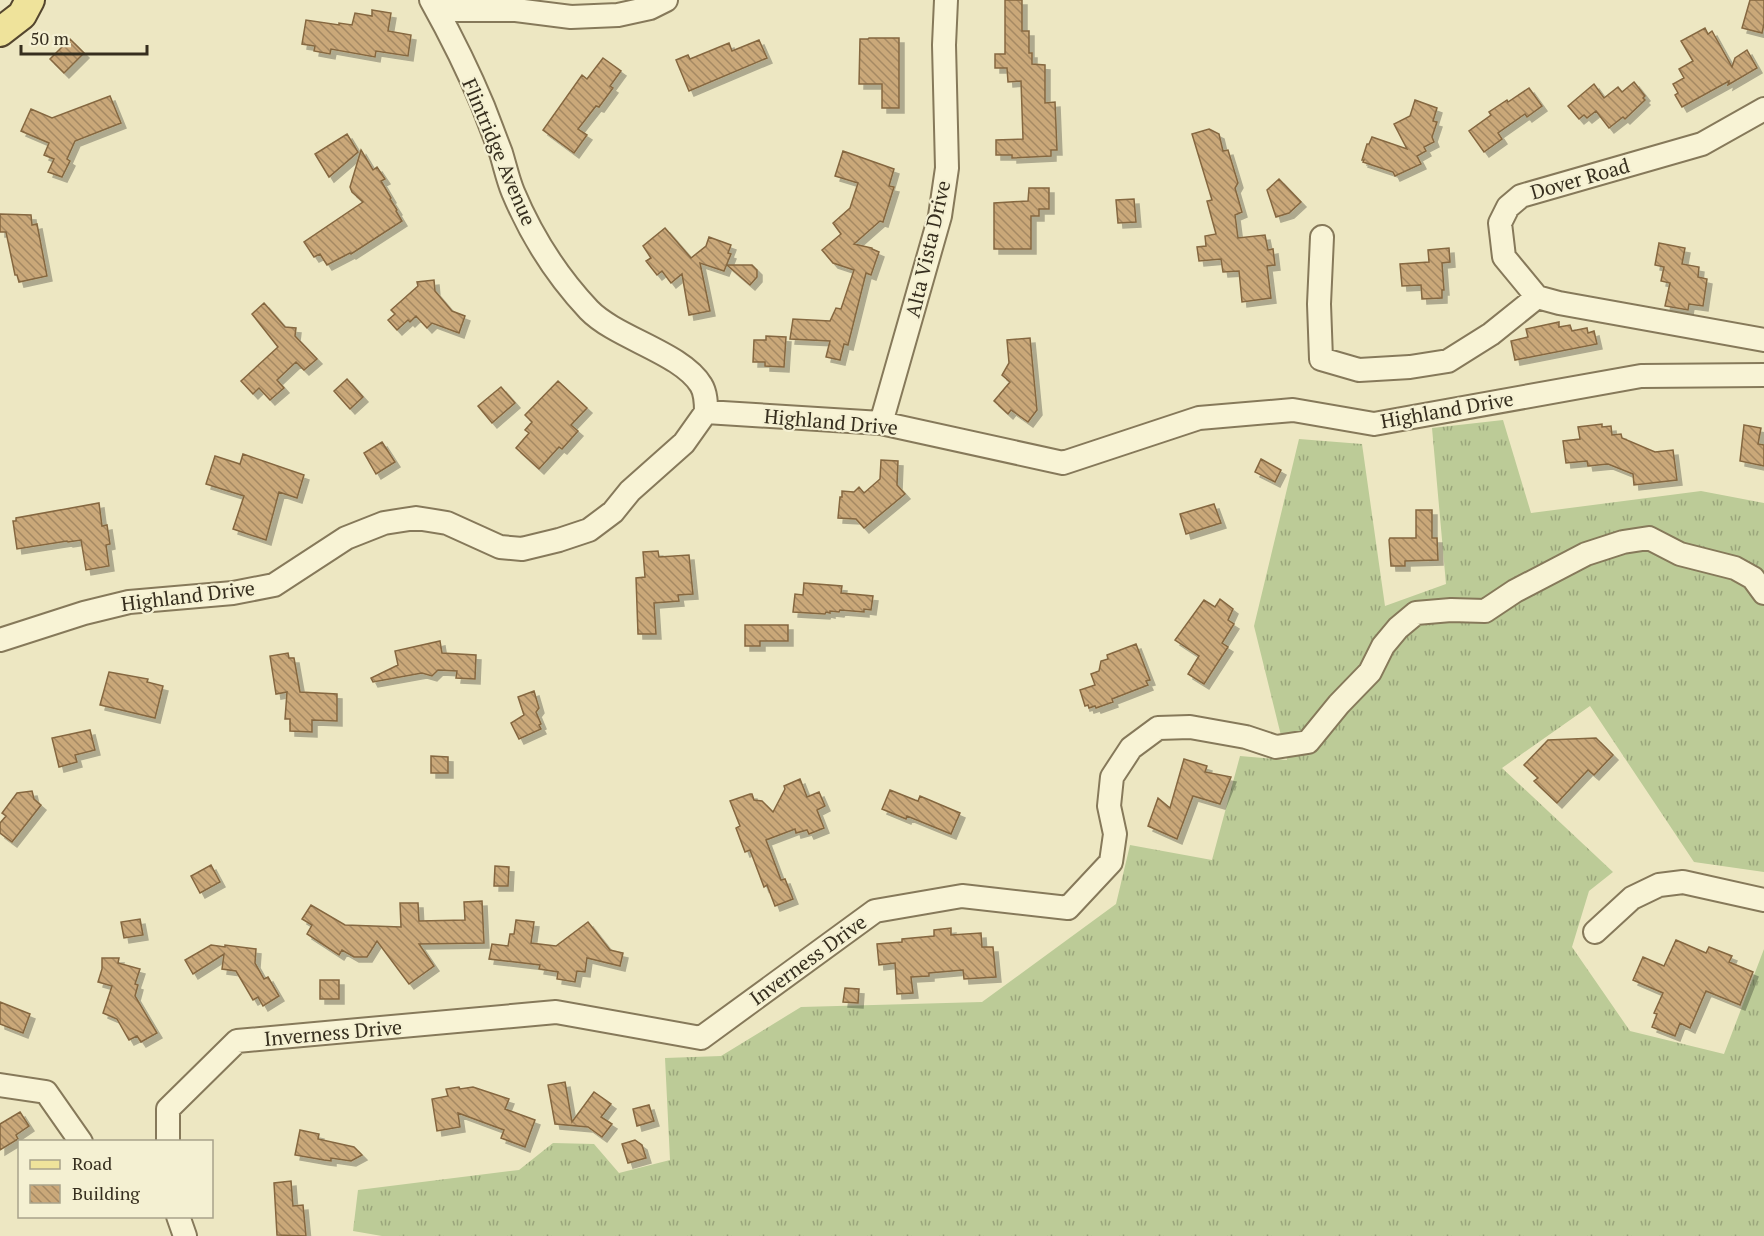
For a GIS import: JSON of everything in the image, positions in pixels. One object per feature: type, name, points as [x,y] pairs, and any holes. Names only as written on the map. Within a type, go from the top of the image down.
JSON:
[{"type":"main road","points":[[0,32],[22,15],[30,0]]},
{"type":"street","points":[[434,5],[516,10],[571,17],[618,15],[650,8],[666,0]]},
{"type":"street","name":"Alta Vista Drive","points":[[882,423],[940,216],[947,168],[944,45],[946,0]]},
{"type":"street","name":"Flintridge Avenue","points":[[434,5],[482,104],[512,191],[532,231],[562,280],[591,312],[626,336],[661,353],[685,369],[701,384],[705,396],[706,412]]},
{"type":"street","name":"Dover Road","points":[[1537,297],[1504,257],[1500,223],[1508,207],[1521,196],[1702,144],[1764,110]]},
{"type":"street","points":[[1322,237],[1319,304],[1321,359],[1339,366],[1359,370],[1410,367],[1448,361],[1491,334],[1537,297],[1559,303],[1764,340]]},
{"type":"street","name":"Highland Drive","points":[[0,640],[84,613],[129,602],[234,593],[274,585],[346,538],[384,523],[416,518],[447,523],[500,547],[522,549],[559,540],[589,530],[613,512],[630,491],[684,443],[706,412],[882,423],[1063,463],[1199,418],[1293,410],[1374,424],[1641,376],[1764,375]]},
{"type":"street","name":"Inverness Drive","points":[[168,1140],[168,1110],[237,1041],[556,1011],[701,1038],[875,911],[962,896],[1068,908],[1111,862],[1116,834],[1109,806],[1112,777],[1131,748],[1158,728],[1190,727],[1246,737],[1276,747],[1308,742],[1339,704],[1370,672],[1383,646],[1398,628],[1416,613],[1451,610],[1485,611],[1515,591],[1586,554],[1623,542],[1649,538],[1680,554],[1735,568],[1753,578],[1764,593]]},
{"type":"street","points":[[1595,932],[1632,898],[1659,885],[1683,882],[1764,900]]},
{"type":"street","points":[[0,1085],[46,1092],[80,1140]]},
{"type":"street","points":[[179,1218],[185,1236]]},
{"type":"green space","points":[[1503,420],[1531,513],[1701,491],[1764,503],[1764,872],[1694,862],[1590,706],[1502,768],[1613,872],[1589,891],[1572,947],[1630,1031],[1724,1054],[1764,949],[1764,1236],[382,1236],[353,1231],[358,1190],[519,1170],[553,1143],[594,1144],[619,1173],[670,1160],[665,1058],[721,1056],[801,1007],[982,1002],[1116,904],[1130,845],[1212,860],[1240,756],[1287,760],[1254,626],[1299,439],[1362,444],[1385,606],[1446,584],[1432,428]]},
{"type":"building","points":[[1005,0],[1022,0],[1022,31],[1029,31],[1029,53],[1032,53],[1032,64],[1045,65],[1045,103],[1055,102],[1057,150],[1051,150],[1051,156],[1012,158],[1012,155],[996,155],[996,140],[1023,139],[1021,81],[1008,82],[1007,68],[995,68],[995,54],[1005,54]]},
{"type":"building","points":[[1750,0],[1764,0],[1762,33],[1742,28]]},
{"type":"building","points":[[372,10],[391,13],[388,31],[411,35],[408,56],[376,51],[375,57],[331,49],[330,54],[314,51],[315,46],[302,44],[306,20],[352,25],[355,13],[372,16]]},
{"type":"building","points":[[1705,28],[1708,34],[1712,31],[1732,67],[1735,58],[1747,50],[1757,68],[1682,107],[1675,95],[1678,93],[1673,84],[1684,78],[1679,69],[1693,61],[1681,41]]},
{"type":"building","points":[[899,38],[899,108],[882,108],[882,84],[859,84],[860,39]]},
{"type":"building","points":[[70,39],[84,53],[64,73],[50,59]]},
{"type":"building","points":[[759,40],[767,58],[689,91],[676,60],[688,55],[690,59],[729,43],[732,51]]},
{"type":"building","points":[[603,58],[621,71],[610,86],[613,88],[599,107],[596,106],[578,129],[587,135],[574,153],[543,130],[582,75],[587,79]]},
{"type":"building","points":[[1634,82],[1645,96],[1643,98],[1645,100],[1625,119],[1623,117],[1609,128],[1596,111],[1587,118],[1584,115],[1579,119],[1568,106],[1594,84],[1604,98],[1618,87],[1622,92]]},
{"type":"building","points":[[1529,88],[1542,106],[1527,117],[1525,114],[1498,133],[1502,139],[1484,152],[1469,131],[1491,115],[1489,112]]},
{"type":"building","points":[[110,96],[121,123],[75,141],[67,159],[70,161],[62,177],[48,172],[54,159],[44,155],[49,143],[21,131],[31,109],[52,118]]},
{"type":"building","points":[[1415,100],[1437,108],[1433,121],[1437,122],[1432,137],[1434,142],[1424,147],[1426,151],[1417,156],[1421,164],[1395,176],[1393,172],[1363,162],[1367,144],[1372,137],[1407,149],[1394,124],[1410,116]]},
{"type":"building","points":[[1209,129],[1219,134],[1223,151],[1228,150],[1238,183],[1235,188],[1242,212],[1235,215],[1238,238],[1265,235],[1268,250],[1273,249],[1275,265],[1267,266],[1271,298],[1242,302],[1239,271],[1223,272],[1221,259],[1199,261],[1197,247],[1206,246],[1205,236],[1216,234],[1207,201],[1212,200],[1192,134]]},
{"type":"building","points":[[347,134],[358,152],[329,177],[315,154]]},
{"type":"building","points":[[361,150],[373,170],[377,167],[385,179],[381,181],[402,221],[351,254],[327,265],[320,254],[314,257],[304,242],[363,202],[350,187]]},
{"type":"building","points":[[843,151],[894,169],[889,186],[894,187],[883,222],[880,221],[854,244],[879,252],[871,275],[866,273],[848,345],[844,344],[840,360],[826,357],[830,341],[790,339],[793,319],[830,321],[836,308],[841,309],[854,270],[833,263],[822,250],[841,234],[833,223],[850,208],[858,183],[835,176]]},
{"type":"building","points":[[1279,179],[1301,202],[1289,213],[1276,217],[1267,190]]},
{"type":"building","points":[[1029,188],[1049,188],[1049,209],[1039,209],[1039,216],[1031,216],[1031,249],[994,249],[994,203],[1028,201]]},
{"type":"building","points":[[1134,199],[1136,222],[1118,223],[1116,200]]},
{"type":"building","points":[[0,214],[31,215],[32,225],[37,224],[47,276],[19,282],[15,275],[6,232],[0,232]]},
{"type":"building","points":[[665,228],[691,258],[706,246],[709,237],[731,245],[728,253],[731,254],[724,271],[700,263],[710,311],[689,315],[682,274],[671,283],[662,271],[657,275],[646,261],[651,258],[643,246]]},
{"type":"building","points":[[1659,243],[1685,248],[1682,264],[1699,267],[1698,277],[1707,279],[1703,306],[1689,304],[1688,310],[1665,306],[1670,283],[1661,281],[1664,267],[1655,265]]},
{"type":"building","points":[[1449,248],[1450,262],[1442,263],[1444,290],[1442,290],[1442,298],[1422,299],[1421,285],[1402,286],[1400,264],[1429,262],[1428,250]]},
{"type":"building","points":[[727,265],[752,265],[757,270],[757,277],[750,285]]},
{"type":"building","points":[[434,280],[435,291],[452,311],[465,316],[459,333],[432,323],[427,328],[416,316],[397,330],[388,320],[395,314],[391,310],[418,286],[417,282]]},
{"type":"building","points":[[264,303],[285,327],[296,328],[295,336],[317,359],[304,370],[296,362],[277,380],[284,388],[270,400],[259,388],[253,394],[241,381],[278,347],[252,314]]},
{"type":"building","points":[[1559,322],[1559,327],[1570,325],[1572,331],[1587,328],[1588,333],[1594,331],[1597,344],[1515,360],[1511,341],[1528,337],[1526,329]]},
{"type":"building","points":[[766,336],[786,337],[784,367],[765,366],[765,362],[753,362],[754,340],[766,340]]},
{"type":"building","points":[[1030,338],[1037,410],[1028,422],[1011,410],[1008,414],[994,401],[1010,382],[1002,375],[1009,363],[1007,340]]},
{"type":"building","points":[[347,379],[363,397],[350,409],[334,391]]},
{"type":"building","points":[[558,381],[587,408],[571,425],[578,431],[539,469],[516,448],[529,433],[525,430],[532,422],[525,415]]},
{"type":"building","points":[[501,387],[515,403],[492,423],[478,406]]},
{"type":"building","points":[[1602,424],[1602,427],[1611,426],[1612,435],[1621,434],[1622,438],[1655,452],[1673,450],[1677,480],[1634,485],[1633,474],[1608,464],[1588,466],[1587,461],[1566,463],[1563,441],[1580,439],[1578,427]]},
{"type":"building","points":[[1744,425],[1761,428],[1758,444],[1764,445],[1764,466],[1740,461]]},
{"type":"building","points":[[382,442],[395,462],[376,474],[364,453]]},
{"type":"building","points":[[243,454],[304,475],[297,498],[279,492],[266,540],[233,529],[244,496],[206,484],[215,456],[240,464]]},
{"type":"building","points":[[1261,459],[1281,470],[1275,482],[1255,472]]},
{"type":"building","points":[[881,460],[898,461],[897,485],[905,494],[864,528],[856,519],[838,518],[842,491],[854,492],[859,487],[864,493],[880,479]]},
{"type":"building","points":[[99,503],[102,526],[107,525],[110,544],[106,545],[109,566],[86,570],[81,540],[17,549],[13,521],[16,521],[16,518]]},
{"type":"building","points":[[1214,504],[1221,523],[1186,534],[1180,514]]},
{"type":"building","points":[[1416,510],[1432,510],[1432,538],[1437,538],[1438,560],[1405,561],[1405,566],[1391,566],[1389,540],[1390,538],[1416,538]]},
{"type":"building","points":[[658,551],[659,557],[689,555],[693,594],[678,595],[679,601],[654,603],[656,634],[638,634],[636,578],[645,577],[643,552]]},
{"type":"building","points":[[804,583],[842,586],[841,593],[873,596],[871,610],[864,609],[864,612],[840,610],[825,614],[793,612],[795,594],[803,595]]},
{"type":"building","points":[[1220,599],[1233,609],[1228,620],[1234,624],[1222,643],[1228,647],[1204,684],[1188,674],[1199,656],[1175,640],[1204,600],[1215,607]]},
{"type":"building","points":[[745,625],[788,625],[788,641],[760,641],[760,646],[745,646]]},
{"type":"building","points":[[440,641],[442,653],[476,655],[475,679],[456,678],[457,671],[438,670],[432,676],[422,673],[373,682],[371,678],[398,665],[395,651]]},
{"type":"building","points":[[1136,644],[1150,680],[1146,681],[1148,685],[1096,708],[1085,706],[1080,690],[1095,685],[1091,674],[1099,671],[1101,661],[1108,659],[1107,655]]},
{"type":"building","points":[[288,653],[289,658],[294,658],[300,692],[337,694],[337,721],[312,720],[312,732],[290,731],[290,719],[285,719],[287,692],[276,694],[270,656]]},
{"type":"building","points":[[109,672],[148,679],[147,682],[163,686],[155,718],[100,705]]},
{"type":"building","points":[[534,691],[539,708],[536,712],[541,729],[519,739],[511,723],[524,715],[518,697]]},
{"type":"building","points":[[90,730],[95,750],[75,755],[77,762],[59,767],[52,738]]},
{"type":"building","points":[[1596,738],[1613,755],[1594,775],[1588,770],[1557,803],[1534,781],[1538,778],[1524,765],[1548,740]]},
{"type":"building","points":[[431,756],[448,757],[448,773],[431,773]]},
{"type":"building","points":[[1184,759],[1207,766],[1205,772],[1231,777],[1220,804],[1193,796],[1177,839],[1148,826],[1158,798],[1170,808]]},
{"type":"building","points":[[800,779],[807,797],[819,792],[825,806],[817,810],[824,828],[809,834],[807,830],[796,833],[795,829],[766,840],[781,880],[785,879],[793,899],[775,906],[767,885],[764,887],[750,850],[745,852],[736,828],[740,826],[730,801],[752,794],[754,800],[762,801],[773,812],[785,789],[784,786]]},
{"type":"building","points":[[890,790],[918,801],[920,796],[960,813],[951,834],[907,816],[906,819],[882,809]]},
{"type":"building","points":[[32,791],[34,799],[41,805],[12,842],[0,833],[0,823],[6,816],[2,813],[17,793]]},
{"type":"building","points":[[211,865],[220,882],[200,893],[191,876]]},
{"type":"building","points":[[495,866],[509,867],[508,886],[494,886]]},
{"type":"building","points":[[482,901],[484,943],[419,944],[434,966],[409,984],[377,941],[367,957],[354,957],[342,950],[339,955],[307,934],[312,925],[302,919],[311,905],[345,925],[401,927],[400,903],[418,903],[419,921],[465,920],[464,902]]},
{"type":"building","points":[[140,919],[143,935],[124,938],[121,922]]},
{"type":"building","points":[[516,920],[534,922],[531,943],[556,946],[588,922],[610,950],[623,953],[620,966],[587,958],[585,972],[577,971],[575,982],[557,979],[558,972],[539,969],[540,965],[489,959],[492,944],[508,946],[510,934],[514,934]]},
{"type":"building","points":[[951,928],[951,935],[981,933],[982,947],[993,947],[996,977],[964,979],[963,970],[929,973],[929,976],[911,977],[913,993],[897,994],[895,963],[879,965],[877,944],[934,936],[934,930]]},
{"type":"building","points":[[1676,940],[1706,953],[1709,947],[1732,956],[1729,962],[1753,972],[1740,1005],[1706,991],[1690,1028],[1680,1023],[1675,1036],[1652,1027],[1657,1014],[1654,1013],[1663,993],[1633,980],[1643,957],[1664,966]]},
{"type":"building","points":[[211,945],[256,949],[255,963],[264,979],[268,977],[279,996],[263,1006],[258,997],[253,1000],[236,971],[222,969],[224,954],[193,974],[185,960]]},
{"type":"building","points":[[102,958],[119,958],[118,963],[140,969],[135,984],[138,985],[135,996],[157,1033],[141,1042],[137,1036],[129,1040],[117,1019],[103,1013],[112,986],[98,982],[102,969]]},
{"type":"building","points":[[320,980],[339,980],[339,999],[320,999]]},
{"type":"building","points":[[845,988],[859,989],[858,1003],[843,1002]]},
{"type":"building","points":[[0,1002],[30,1014],[23,1033],[0,1024]]},
{"type":"building","points":[[565,1082],[572,1122],[594,1092],[611,1104],[601,1117],[612,1124],[602,1137],[588,1127],[555,1124],[548,1085]]},
{"type":"building","points":[[459,1087],[460,1089],[473,1087],[509,1099],[505,1109],[535,1120],[525,1147],[501,1138],[504,1130],[458,1113],[460,1127],[437,1131],[432,1099],[448,1096],[446,1089]]},
{"type":"building","points":[[649,1105],[654,1121],[637,1126],[633,1109]]},
{"type":"building","points":[[20,1112],[29,1126],[16,1135],[18,1139],[0,1150],[0,1124]]},
{"type":"building","points":[[300,1130],[319,1134],[318,1139],[354,1147],[362,1155],[351,1161],[331,1158],[331,1161],[295,1155]]},
{"type":"building","points":[[635,1140],[642,1145],[646,1158],[628,1163],[622,1144]]},
{"type":"building","points":[[291,1181],[293,1206],[303,1205],[306,1236],[277,1235],[274,1183]]}]
